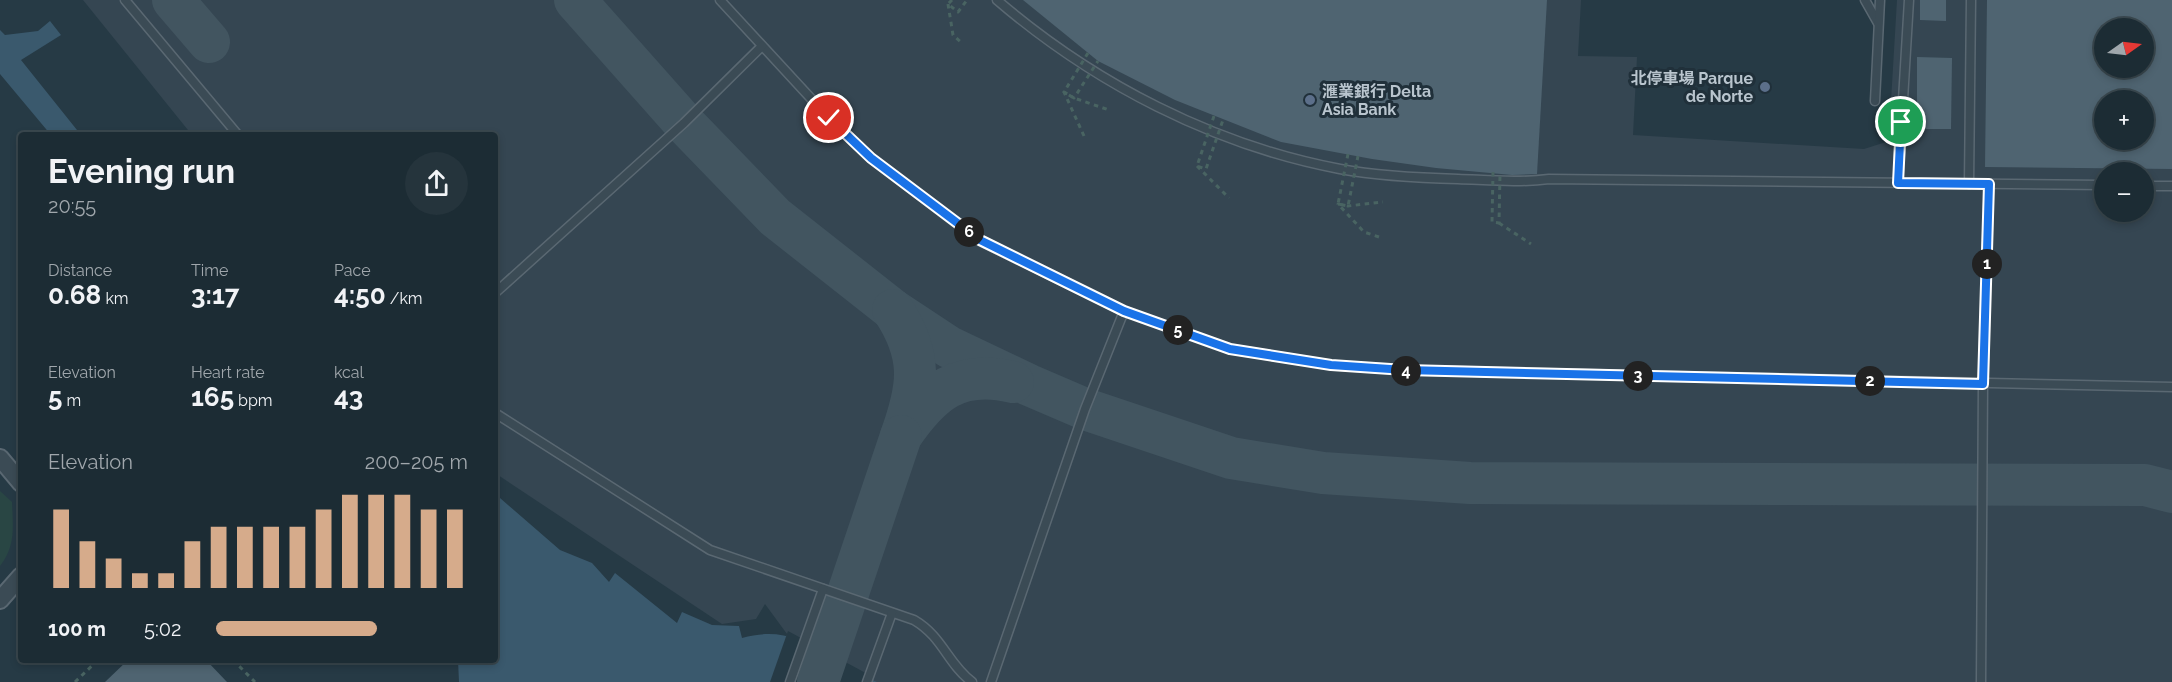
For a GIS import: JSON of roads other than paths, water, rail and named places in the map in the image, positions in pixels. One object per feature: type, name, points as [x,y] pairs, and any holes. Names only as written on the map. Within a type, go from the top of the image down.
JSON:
[{"type":"street","points":[[0,458],[18,479]]},
{"type":"street","points":[[0,600],[18,579]]},
{"type":"lane","points":[[126,0],[236,132]]},
{"type":"lane","points":[[720,0],[829,118],[871,158],[980,240],[1124,311],[1230,349],[1331,365],[1405,370],[2172,387]]},
{"type":"lane","points":[[997,0],[1080,63],[1146,102],[1205,129],[1258,147],[1341,169],[1421,178],[1529,181],[1549,179],[2094,185]]},
{"type":"lane","points":[[1865,0],[1879,26]]},
{"type":"lane","points":[[1875,101],[1880,0]]},
{"type":"lane","points":[[1898,183],[1909,0]]},
{"type":"lane","points":[[1969,184],[1971,0]]},
{"type":"lane","points":[[498,290],[684,123],[762,46]]},
{"type":"lane","points":[[1981,682],[1983,384],[1989,184]]},
{"type":"lane","points":[[2154,186],[2172,186]]},
{"type":"lane","points":[[991,682],[1085,409],[1124,311]]},
{"type":"lane","points":[[498,415],[711,550],[914,620],[930,629],[963,675],[972,682]]},
{"type":"lane","points":[[790,682],[823,589]]},
{"type":"lane","points":[[867,682],[892,613]]},
{"type":"place","name":"北停車場 Parque de Norte","points":[[1765,87]]},
{"type":"place","name":"滙業銀行 Delta Asia Bank","points":[[1310,100]]}]
